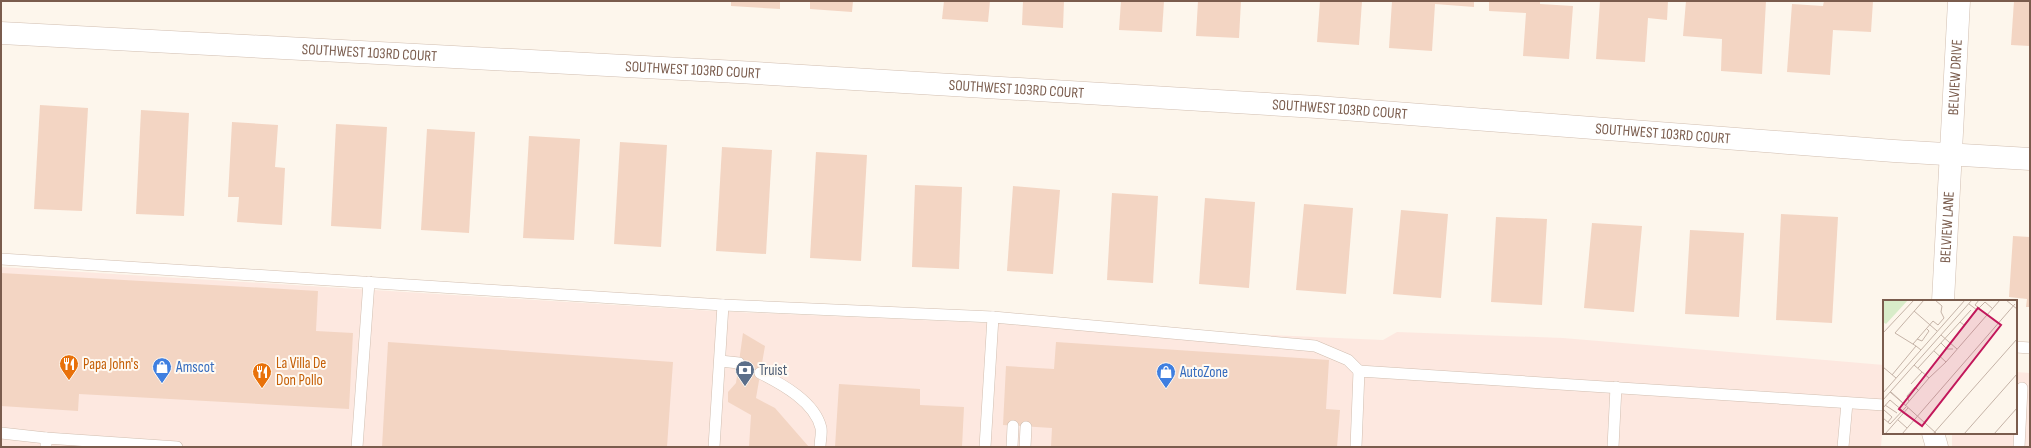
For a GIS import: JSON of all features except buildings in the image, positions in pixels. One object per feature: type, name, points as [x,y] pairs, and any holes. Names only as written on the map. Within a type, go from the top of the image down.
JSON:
[{"type":"street","name":"BELVIEW DRIVE","points":[[1951,153],[1959,1]]},
{"type":"street","name":"SOUTHWEST 103RD COURT","points":[[1,33],[722,71],[1286,105],[1912,152],[1951,153],[2030,159]]},
{"type":"street","name":"BELVIEW LANE","points":[[1943,300],[1951,153]]},
{"type":"lane","points":[[1,259],[723,304],[992,317],[1315,346],[1348,360],[1359,371],[1883,405]]},
{"type":"lane","points":[[357,447],[369,282]]},
{"type":"lane","points":[[714,447],[723,304]]},
{"type":"lane","points":[[985,447],[992,317]]},
{"type":"lane","points":[[2017,347],[2030,348]]},
{"type":"lane","points":[[720,361],[739,363]]},
{"type":"lane","points":[[1356,447],[1359,371]]},
{"type":"lane","points":[[760,373],[780,382],[812,409],[821,429],[820,447]]},
{"type":"lane","points":[[1613,447],[1616,387]]},
{"type":"lane","points":[[2019,447],[2023,388]]},
{"type":"lane","points":[[1843,447],[1847,403]]},
{"type":"lane","points":[[1012,447],[1013,426]]},
{"type":"lane","points":[[1025,447],[1026,427]]},
{"type":"lane","points":[[1,433],[46,443],[177,447]]},
{"type":"shaded area","points":[[1,267],[714,311],[1383,340],[1397,332],[1563,338],[1883,365],[1883,420],[1881,447],[1,447]]},
{"type":"shaded area","points":[[2017,372],[2030,373],[2030,447],[1952,447],[1952,434],[2017,434]]},
{"type":"place","name":"Papa John's","points":[[69,381]]},
{"type":"place","name":"Amscot","points":[[162,384]]},
{"type":"place","name":"Truist","points":[[745,387]]},
{"type":"place","name":"La Villa De Don Pollo","points":[[262,389]]},
{"type":"place","name":"AutoZone","points":[[1166,389]]}]
